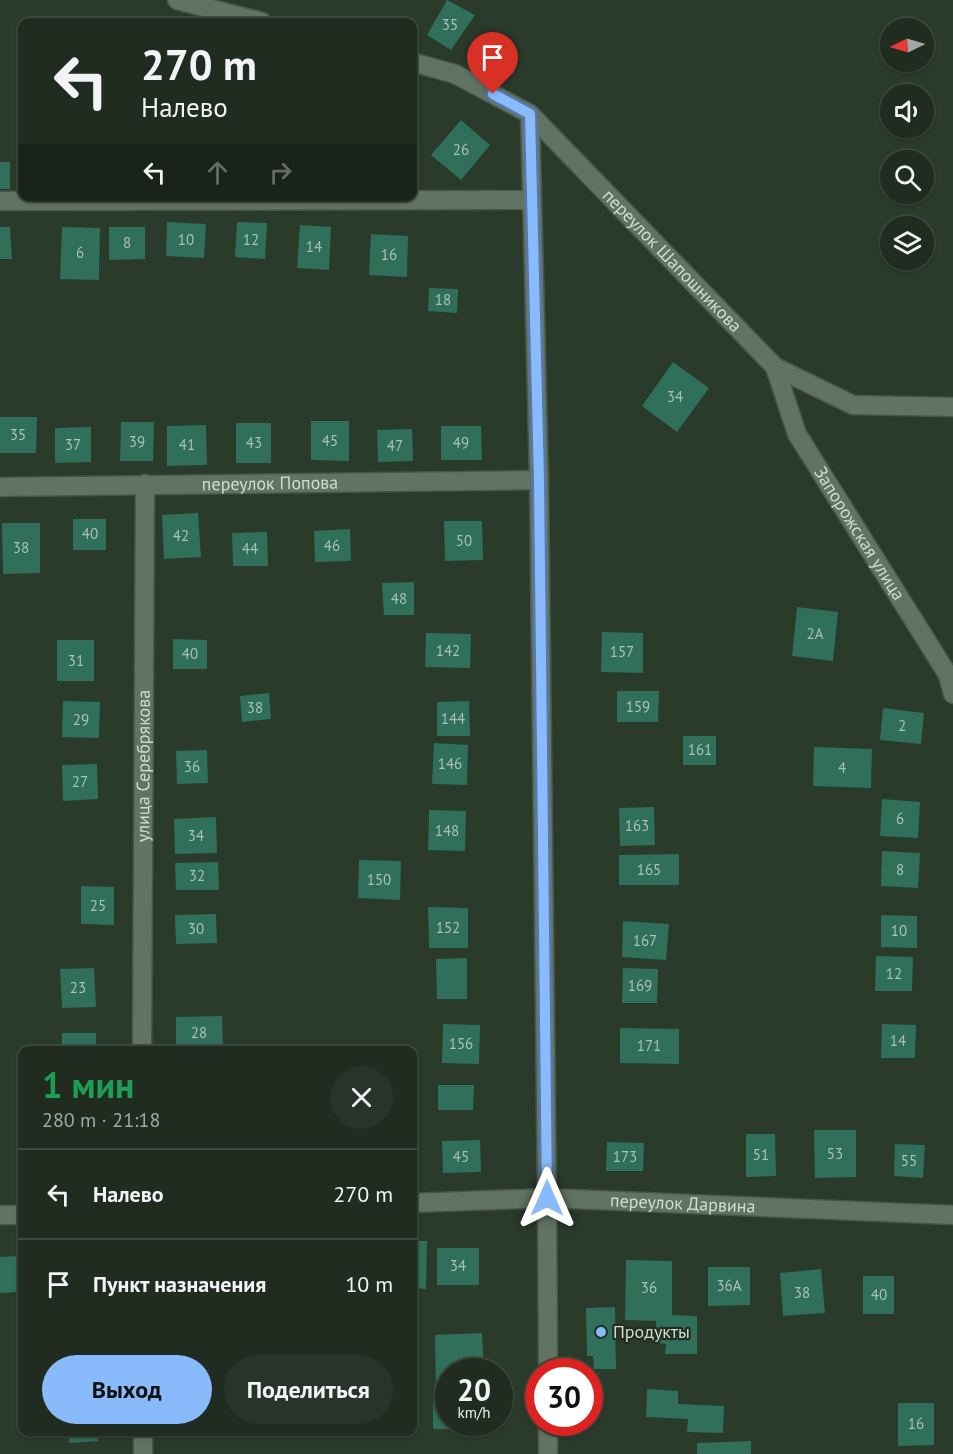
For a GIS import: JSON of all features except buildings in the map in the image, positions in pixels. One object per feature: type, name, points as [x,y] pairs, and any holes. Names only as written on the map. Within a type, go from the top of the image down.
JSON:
[{"type":"street","points":[[177,0],[247,18]]},
{"type":"street","name":"переулок Шапошникова","points":[[417,63],[456,74],[530,114],[775,367],[854,405],[953,407]]},
{"type":"street","points":[[530,114],[539,480],[548,1358]]},
{"type":"street","points":[[417,200],[532,200]]},
{"type":"street","points":[[0,201],[18,201]]},
{"type":"street","name":"Запорожская улица","points":[[775,367],[797,434],[948,675],[953,694]]},
{"type":"street","name":"переулок Попова","points":[[0,487],[539,480]]},
{"type":"street","name":"улица Серебрякова","points":[[142,1046],[145,484]]},
{"type":"street","name":"переулок Дарвина","points":[[417,1203],[547,1198],[953,1215]]},
{"type":"street","points":[[0,1215],[18,1215]]},
{"type":"street","points":[[143,1436],[143,1454]]},
{"type":"street","points":[[548,1436],[548,1454]]},
{"type":"place","name":"Продукты","points":[[601,1332]]},
{"type":"route","points":[[493,94],[530,114],[539,480],[547,1198]]}]
